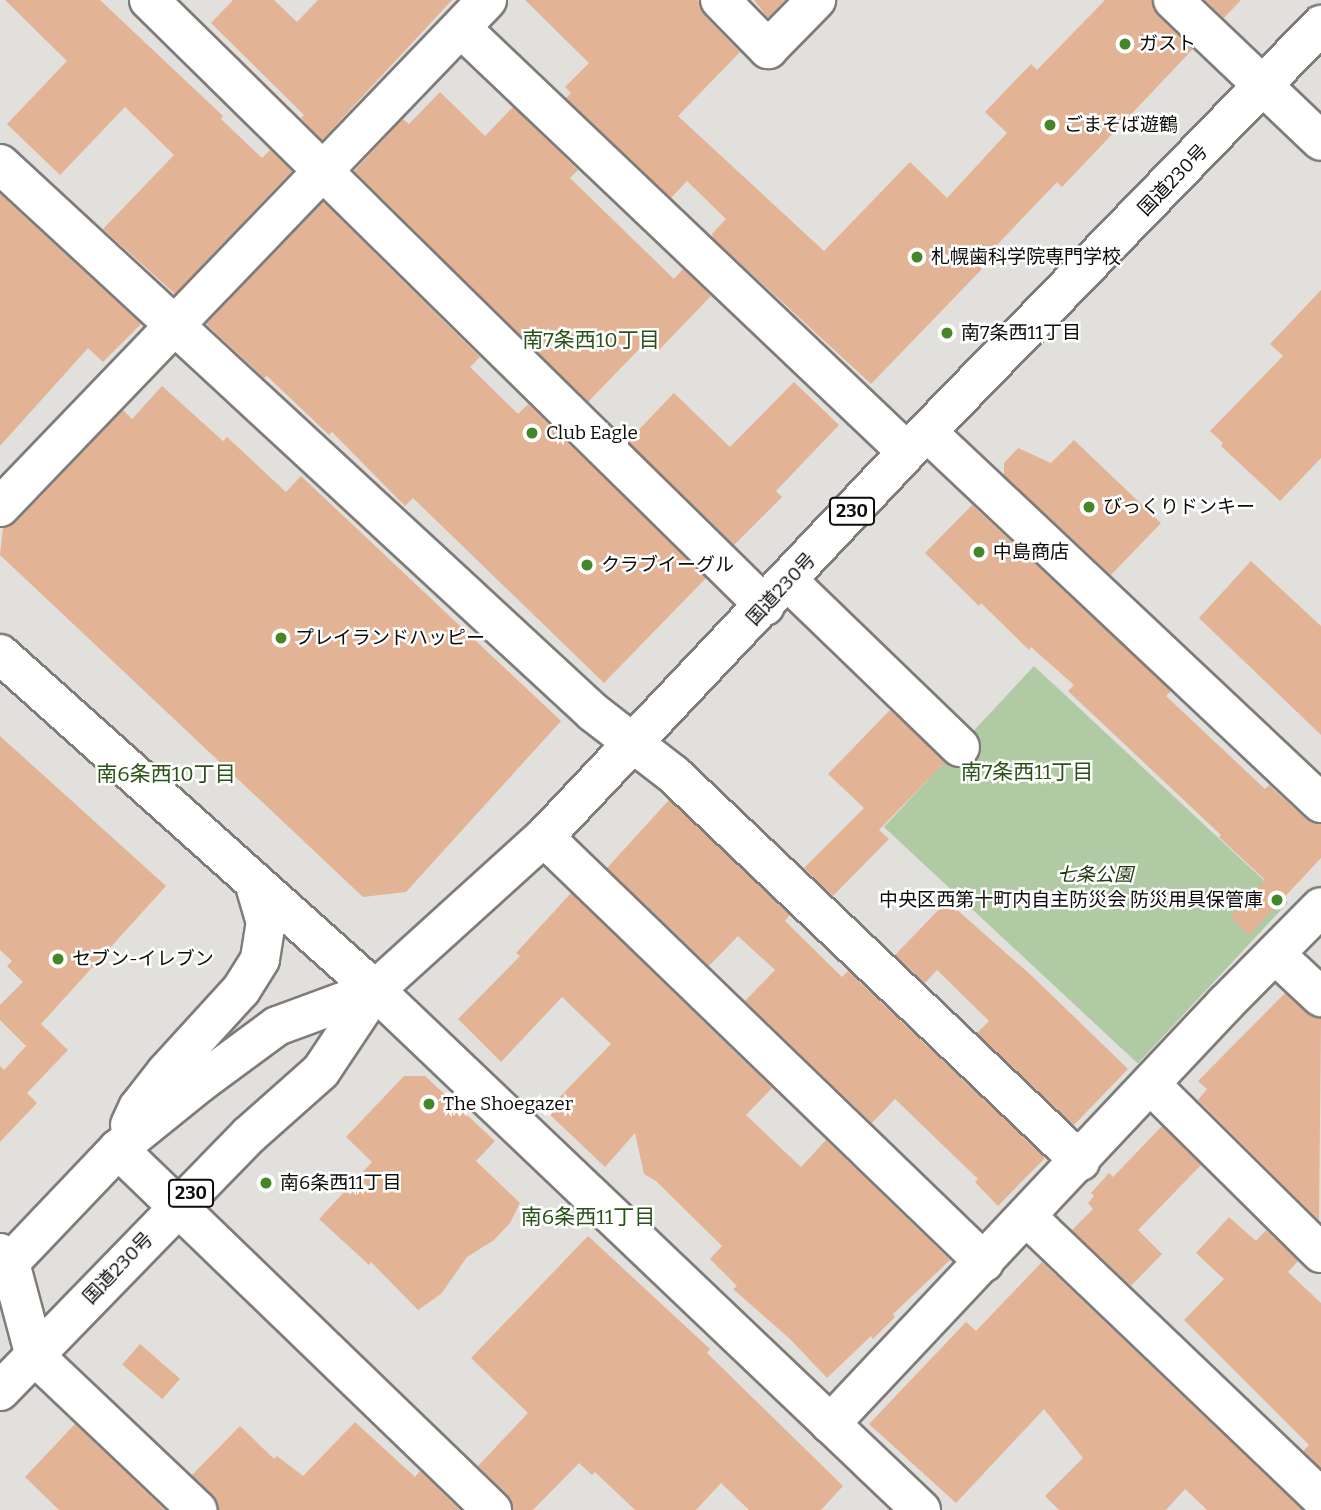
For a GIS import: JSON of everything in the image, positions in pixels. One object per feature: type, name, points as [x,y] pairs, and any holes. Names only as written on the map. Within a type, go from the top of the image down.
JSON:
[{"type":"main road","points":[[149,0],[324,171],[776,594],[960,747]]},
{"type":"main road","points":[[0,507],[487,0]]},
{"type":"main road","points":[[720,0],[768,49],[816,0]]},
{"type":"main road","points":[[1173,0],[1321,141]]},
{"type":"main road","name":"国道230号","points":[[0,1391],[249,1135],[321,1072],[375,990],[544,837],[917,442],[1321,25]]},
{"type":"main road","points":[[461,28],[917,442],[1321,803]]},
{"type":"main road","points":[[0,164],[594,713],[673,774],[1080,1161]]},
{"type":"main road","points":[[0,654],[375,990],[921,1510]]},
{"type":"main road","points":[[544,837],[984,1262]]},
{"type":"main road","points":[[254,882],[267,923],[260,959],[241,990],[166,1072],[138,1108],[118,1149],[492,1510]]},
{"type":"main road","points":[[830,1424],[1225,1004],[1321,907]]},
{"type":"main road","points":[[1276,955],[1321,997]]},
{"type":"main road","name":"国道230号","points":[[3,1263],[118,1149],[277,1026],[375,990]]},
{"type":"main road","points":[[1151,1085],[1321,1253]]},
{"type":"main road","points":[[1027,1217],[1321,1498]]},
{"type":"main road","points":[[3,1263],[35,1356],[197,1510]]},
{"type":"green space","name":"七条公園","points":[[1034,666],[1288,903],[1138,1064],[884,827]]},
{"type":"building","points":[[5,0],[100,0],[223,116],[221,119],[262,158],[270,150],[292,171],[175,294],[103,229],[174,155],[125,107],[60,175],[7,124],[67,61]]},
{"type":"building","points":[[233,0],[274,0],[297,22],[318,0],[452,0],[322,140],[301,118],[304,115],[211,23]]},
{"type":"building","points":[[525,0],[698,0],[704,15],[740,52],[678,116],[824,251],[910,162],[947,198],[1007,133],[985,112],[1031,64],[1037,70],[1105,0],[1152,0],[1158,16],[1193,49],[1062,187],[1057,182],[978,265],[982,269],[871,384],[713,238],[712,234],[726,219],[687,181],[671,198],[566,98],[571,93],[565,87],[589,63]]},
{"type":"building","points":[[754,0],[785,0],[768,18]]},
{"type":"building","points":[[1205,0],[1241,0],[1224,18]]},
{"type":"building","points":[[440,92],[485,136],[513,107],[578,170],[570,178],[674,279],[683,269],[711,296],[657,352],[646,342],[588,402],[354,171],[403,119],[409,124]]},
{"type":"building","points":[[0,194],[141,324],[103,362],[88,348],[0,446]]},
{"type":"building","points":[[323,202],[480,357],[470,367],[518,414],[528,404],[706,578],[604,683],[413,498],[405,506],[332,432],[329,435],[267,376],[264,378],[206,324]]},
{"type":"building","points":[[1321,290],[1321,458],[1280,501],[1221,446],[1223,443],[1210,431],[1283,356],[1270,344]]},
{"type":"building","points":[[794,382],[839,425],[776,491],[782,497],[734,545],[628,441],[674,393],[730,447]]},
{"type":"building","name":"プレイランドハッピー","points":[[162,386],[223,441],[227,437],[286,492],[301,476],[561,721],[406,892],[363,897],[0,555],[3,528],[16,522],[123,410],[132,419]]},
{"type":"building","points":[[1074,440],[1161,523],[1111,575],[1004,475],[1004,463],[1018,448],[1051,463]]},
{"type":"building","points":[[972,505],[1171,691],[1166,696],[1265,789],[1269,785],[1306,819],[1321,824],[1321,858],[1249,935],[1230,917],[1265,880],[1068,691],[1074,685],[1031,647],[1029,650],[981,603],[979,606],[925,553]]},
{"type":"building","points":[[1251,561],[1321,626],[1321,735],[1199,618]]},
{"type":"building","points":[[890,710],[945,762],[879,830],[889,839],[833,896],[804,868],[864,808],[828,774]]},
{"type":"building","points":[[0,736],[166,886],[41,1024],[68,1050],[27,1093],[37,1103],[0,1142],[0,1066],[4,1070],[26,1046],[0,1020],[0,1005],[23,982],[7,966],[12,961],[0,950]]},
{"type":"building","points":[[669,800],[790,915],[785,921],[842,977],[848,971],[1045,1158],[998,1206],[975,1182],[978,1179],[895,1099],[872,1123],[745,1001],[775,970],[738,936],[709,966],[607,868]]},
{"type":"building","points":[[571,893],[772,1088],[746,1115],[801,1167],[826,1140],[950,1260],[893,1314],[895,1317],[873,1339],[871,1336],[827,1378],[790,1339],[733,1289],[737,1286],[710,1259],[722,1246],[656,1181],[644,1174],[635,1133],[605,1167],[546,1111],[611,1044],[562,997],[501,1062],[458,1019],[520,956],[516,953]]},
{"type":"building","points":[[947,901],[1032,976],[1128,1069],[1074,1125],[977,1033],[989,1021],[937,970],[925,983],[895,955]]},
{"type":"building","points":[[1285,993],[1307,1013],[1321,1018],[1319,1220],[1198,1100],[1207,1089],[1198,1081]]},
{"type":"building","points":[[404,1076],[425,1076],[495,1141],[476,1161],[520,1203],[510,1223],[494,1240],[467,1257],[441,1294],[418,1310],[371,1262],[369,1265],[319,1219],[372,1162],[346,1137]]},
{"type":"building","points":[[1162,1126],[1201,1165],[1138,1230],[1162,1254],[1131,1286],[1072,1230],[1093,1209],[1088,1203],[1094,1196],[1091,1193],[1109,1173],[1113,1177]]},
{"type":"building","points":[[1229,1217],[1256,1241],[1266,1230],[1298,1261],[1288,1272],[1321,1303],[1321,1468],[1303,1451],[1309,1445],[1184,1320],[1224,1279],[1196,1253]]},
{"type":"building","points":[[588,1236],[710,1349],[707,1353],[843,1486],[821,1510],[749,1510],[721,1483],[696,1510],[635,1510],[595,1472],[592,1475],[579,1463],[533,1510],[513,1510],[508,1495],[478,1466],[528,1413],[471,1358]]},
{"type":"building","points":[[1042,1262],[1302,1510],[1207,1510],[1185,1489],[1166,1510],[1059,1510],[1045,1496],[1083,1458],[1044,1409],[956,1503],[869,1424],[966,1322],[976,1331]]},
{"type":"building","points":[[140,1344],[180,1379],[162,1399],[122,1364]]},
{"type":"building","points":[[355,1422],[415,1477],[420,1471],[460,1510],[218,1510],[213,1495],[192,1475],[240,1426],[274,1459],[277,1456],[303,1476]]},
{"type":"building","points":[[75,1424],[165,1510],[59,1510],[25,1477]]},
{"type":"place","name":"ガスト","points":[[1125,44]]},
{"type":"place","name":"ごまそば遊鶴","points":[[1050,125]]},
{"type":"place","name":"札幌歯科学院専門学校","points":[[917,257]]},
{"type":"place","name":"南7条西11丁目","points":[[947,333]]},
{"type":"place","name":"Club Eagle","points":[[532,433]]},
{"type":"place","name":"びっくりドンキー","points":[[1089,507]]},
{"type":"place","name":"中島商店","points":[[979,552]]},
{"type":"place","name":"クラブイーグル","points":[[587,565]]},
{"type":"place","name":"プレイランドハッピー","points":[[281,638]]},
{"type":"place","name":"中央区西第十町内自主防災会 防災用具保管庫","points":[[1277,900]]},
{"type":"place","name":"セブン-イレブン","points":[[58,959]]},
{"type":"place","name":"The Shoegazer","points":[[429,1104]]},
{"type":"place","name":"南6条西11丁目","points":[[266,1183]]},
{"type":"district","name":"南7条西10丁目","points":[[591,340]]},
{"type":"district","name":"南7条西11丁目","points":[[1027,772]]},
{"type":"district","name":"南6条西10丁目","points":[[166,774]]},
{"type":"district","name":"南6条西11丁目","points":[[588,1217]]}]
